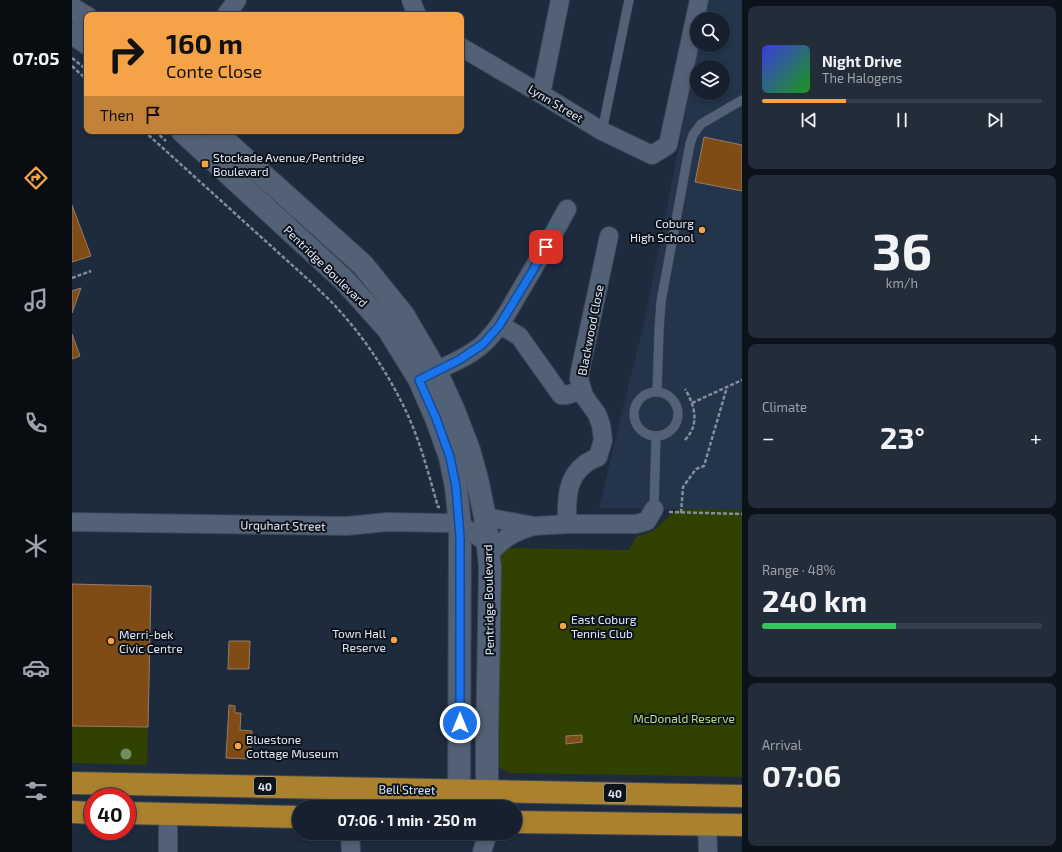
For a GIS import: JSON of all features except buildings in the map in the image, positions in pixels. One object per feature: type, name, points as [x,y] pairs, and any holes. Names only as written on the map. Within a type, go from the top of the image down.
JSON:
[{"type":"highway","name":"Bell Street","points":[[72,783],[487,799],[742,796]]},
{"type":"highway","points":[[72,812],[84,812]]},
{"type":"highway","points":[[136,813],[292,817]]},
{"type":"highway","points":[[522,822],[742,825]]},
{"type":"street","points":[[228,12],[237,0]]},
{"type":"street","points":[[411,0],[416,12]]},
{"type":"street","points":[[541,94],[560,0]]},
{"type":"street","name":"Lynn Street","points":[[464,49],[602,131],[652,155],[668,144],[699,0]]},
{"type":"street","points":[[72,34],[84,41]]},
{"type":"street","name":"Pentridge Boulevard","points":[[176,137],[212,159],[344,280],[396,322]]},
{"type":"street","points":[[212,159],[221,137]]},
{"type":"street","name":"Pentridge Boulevard","points":[[221,137],[363,265],[427,375],[454,411],[469,450],[477,479],[485,517],[490,567],[487,799]]},
{"type":"street","points":[[427,375],[459,360],[476,349],[483,344],[500,325],[532,272],[567,209]]},
{"type":"street","name":"Blackwood Close","points":[[567,524],[568,492],[572,480],[575,474],[585,464],[598,457],[603,440],[601,425],[597,414],[584,396],[579,379],[609,236]]},
{"type":"street","points":[[500,325],[519,336],[561,395],[568,395],[582,389]]},
{"type":"street","name":"Pentridge Boulevard","points":[[427,375],[436,418],[450,457],[456,487],[460,525],[459,798]]},
{"type":"street","points":[[488,549],[498,544],[508,536],[534,526],[567,524],[636,524],[647,521],[653,511]]},
{"type":"street","points":[[485,517],[534,526]]},
{"type":"street","name":"Urquhart Street","points":[[72,522],[348,526],[387,522],[447,523],[460,525],[470,531],[488,549]]},
{"type":"street","points":[[168,814],[168,852]]},
{"type":"street","points":[[707,825],[708,852]]},
{"type":"street","points":[[350,840],[351,852]]},
{"type":"street","points":[[478,840],[482,852]]},
{"type":"street","points":[[482,852],[486,840]]},
{"type":"lane","points":[[602,131],[629,0]]},
{"type":"lane","points":[[657,392],[661,302],[690,144],[693,135],[701,124],[742,100]]},
{"type":"lane","points":[[651,392],[666,394],[672,398],[679,412],[675,427],[662,436],[656,436],[647,435],[641,431],[634,419],[634,412],[639,399],[651,392]]},
{"type":"lane","points":[[653,511],[656,436]]},
{"type":"path","points":[[72,58],[84,68]]},
{"type":"path","points":[[72,66],[84,77]]},
{"type":"path","points":[[147,134],[313,284],[337,308],[360,336],[384,371],[402,404],[416,436],[438,507],[444,507]]},
{"type":"path","points":[[166,134],[176,137]]},
{"type":"path","points":[[72,278],[91,271]]},
{"type":"path","points":[[692,403],[742,380]]},
{"type":"path","points":[[682,513],[683,487],[696,469],[704,466],[727,387]]},
{"type":"path","points":[[684,440],[690,434],[694,425],[695,415],[691,398],[685,389]]},
{"type":"path","points":[[653,511],[742,514]]},
{"type":"shaded area","name":"Coburg High School","points":[[709,0],[742,0],[742,510],[599,508],[645,318],[690,90],[690,100],[730,100],[730,60],[696,60],[698,52],[730,52],[730,12],[706,12]]},
{"type":"green space","name":"McDonald Reserve","points":[[677,509],[742,510],[742,777],[509,773],[497,766],[500,548],[629,550],[636,537],[653,531]]},
{"type":"green space","points":[[72,726],[148,727],[147,765],[72,763]]},
{"type":"place","name":"Stockade Avenue/Pentridge Boulevard","points":[[205,164]]},
{"type":"place","name":"Coburg High School","points":[[702,230]]},
{"type":"place","name":"East Coburg Tennis Club","points":[[563,626]]},
{"type":"place","name":"Town Hall Reserve","points":[[394,640]]},
{"type":"place","name":"Merri-bek Civic Centre","points":[[111,641]]},
{"type":"place","name":"Bluestone Cottage Museum","points":[[238,746]]},
{"type":"route","points":[[460,723],[460,537],[456,487],[450,457],[436,418],[419,380],[468,355],[483,344],[495,332],[546,247]]}]
